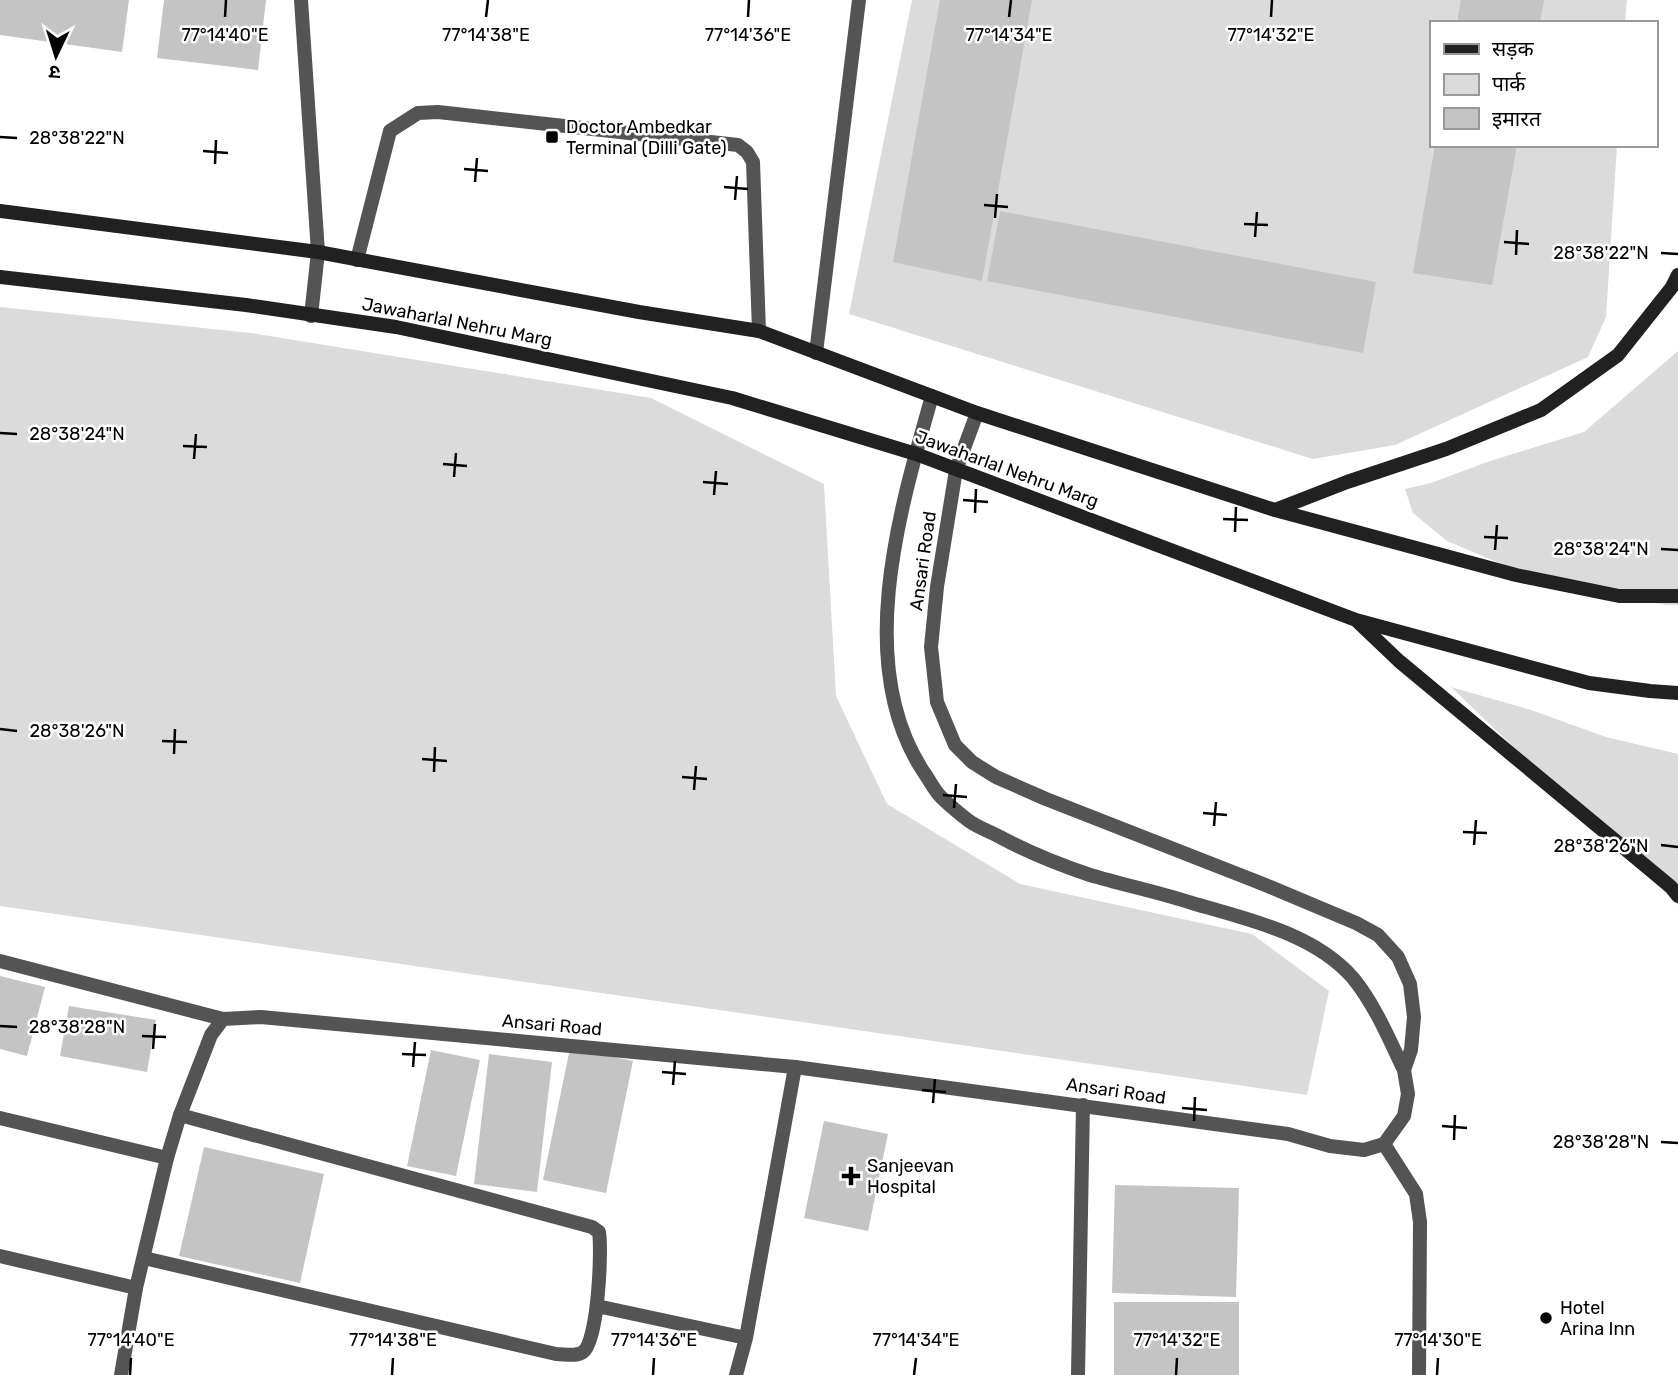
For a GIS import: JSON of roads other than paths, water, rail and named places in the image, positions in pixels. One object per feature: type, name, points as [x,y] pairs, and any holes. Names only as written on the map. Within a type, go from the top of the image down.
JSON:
[{"type":"main road","points":[[0,211],[318,252],[639,312],[759,331],[977,413],[1275,510],[1516,575],[1619,596],[1678,596]]},
{"type":"main road","points":[[1275,510],[1347,482],[1446,449],[1541,410],[1618,355],[1672,287],[1678,275]]},
{"type":"main road","name":"Jawaharlal Nehru Marg","points":[[0,276],[246,305],[396,327],[732,398],[916,454],[1356,620],[1590,683],[1678,693]]},
{"type":"main road","points":[[1356,620],[1399,662],[1671,887],[1678,896]]},
{"type":"street","points":[[301,0],[318,252],[311,316]]},
{"type":"street","points":[[816,353],[859,0]]},
{"type":"street","points":[[357,260],[390,131],[418,113],[438,112],[738,145],[747,152],[753,162],[759,331]]},
{"type":"street","points":[[932,396],[898,525],[888,600],[886,644],[889,680],[898,717],[915,758],[940,796],[971,822],[1024,850],[1090,874],[1162,893],[1294,935],[1331,959],[1352,978],[1374,1010],[1404,1070]]},
{"type":"street","name":"Ansari Road","points":[[0,961],[223,1019],[261,1017],[795,1067],[1288,1134],[1330,1146],[1364,1150],[1384,1144],[1404,1116],[1408,1094],[1404,1070],[1411,1050],[1414,1017],[1410,984],[1398,957],[1378,935],[1263,884],[996,777],[972,762],[956,745],[937,702],[931,647],[937,587],[956,471],[977,413]]},
{"type":"street","points":[[123,1375],[136,1288],[167,1158],[180,1115],[211,1035],[223,1019]]},
{"type":"street","points":[[736,1375],[746,1338],[795,1067]]},
{"type":"street","points":[[1078,1375],[1083,1105]]},
{"type":"street","points":[[144,1258],[556,1354],[575,1355],[588,1346],[597,1306],[601,1246],[599,1232],[592,1227],[180,1115]]},
{"type":"street","points":[[0,1118],[167,1158]]},
{"type":"street","points":[[1384,1144],[1416,1195],[1420,1222],[1419,1375]]},
{"type":"street","points":[[0,1256],[136,1288]]},
{"type":"street","points":[[597,1306],[746,1338]]},
{"type":"place","name":"Doctor Ambedkar Terminal (Dilli Gate)","points":[[552,137]]},
{"type":"place","name":"Sanjeevan Hospital","points":[[851,1176]]},
{"type":"place","name":"Hotel Arina Inn","points":[[1546,1318]]}]
